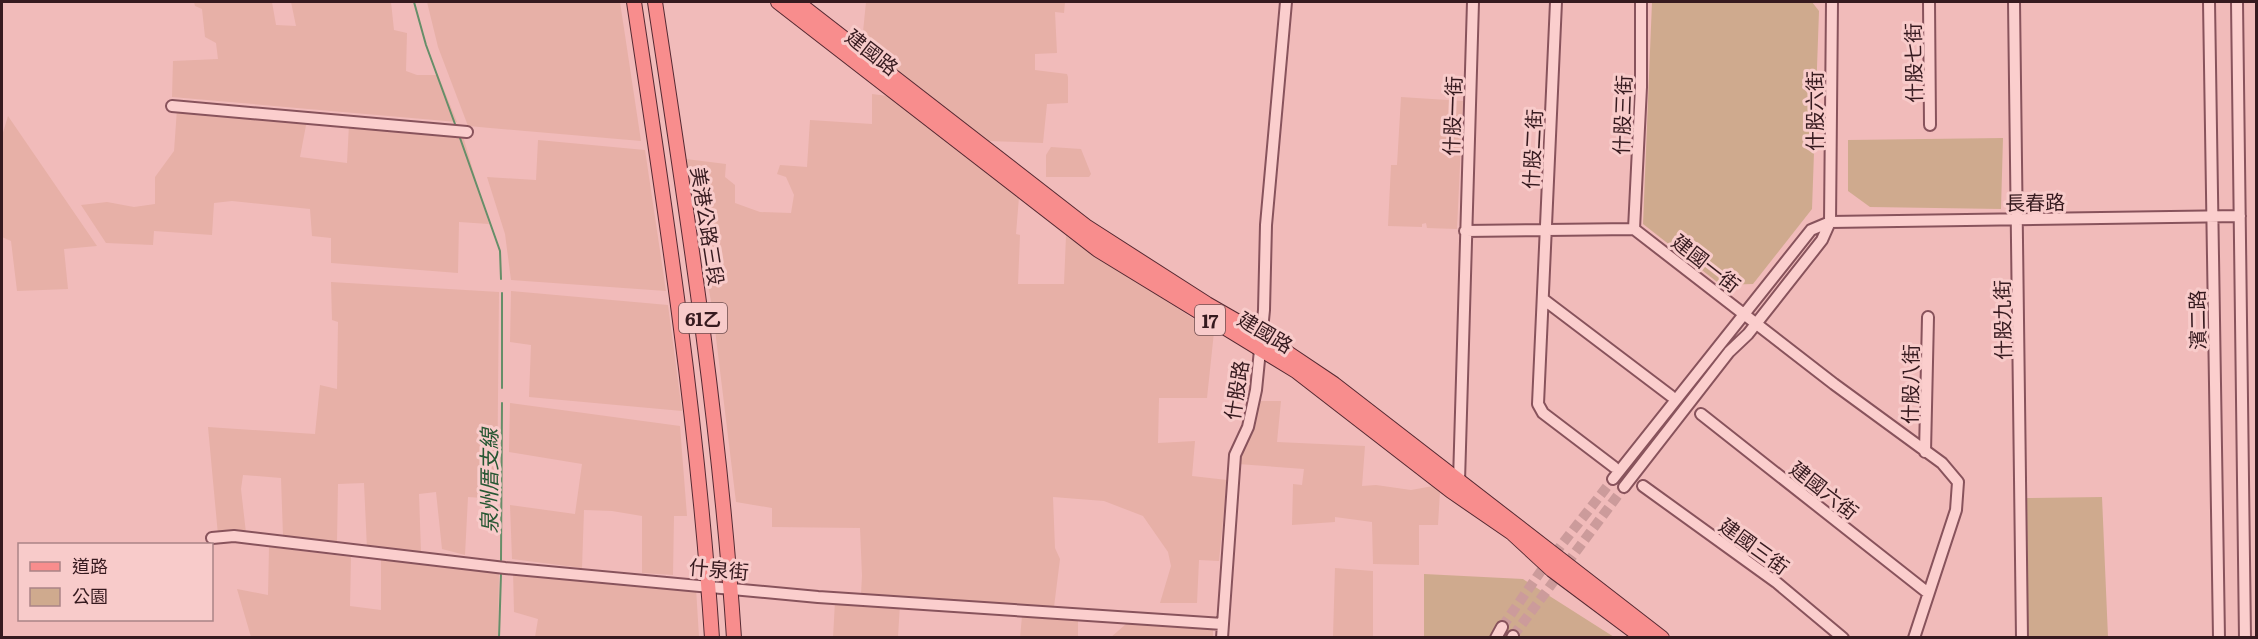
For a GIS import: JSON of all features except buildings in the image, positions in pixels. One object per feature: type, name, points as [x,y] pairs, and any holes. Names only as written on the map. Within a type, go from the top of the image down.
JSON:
[{"type":"main road","name":"美港公路三段","points":[[633,2],[678,299],[700,489],[712,638]]},
{"type":"main road","name":"美港公路三段","points":[[655,2],[701,301],[716,420],[734,638]]},
{"type":"main road","name":"建國路","points":[[778,2],[902,90],[1087,227],[1207,304],[1261,335],[1334,384],[1662,638]]},
{"type":"main road","name":"建國路","points":[[797,2],[1098,250],[1259,351],[1296,371],[1451,491],[1512,534],[1552,570],[1642,637]]},
{"type":"street","name":"什股路","points":[[1222,638],[1235,455],[1248,427],[1261,335],[1266,225],[1286,2]]},
{"type":"street","name":"什股一街","points":[[1465,231],[1473,2]]},
{"type":"street","name":"什股二街","points":[[1543,299],[1556,2]]},
{"type":"street","name":"什股三街","points":[[1634,229],[1641,87],[1641,2]]},
{"type":"street","name":"什股六街","points":[[1830,222],[1832,2]]},
{"type":"street","name":"什股七街","points":[[1929,2],[1930,125]]},
{"type":"street","name":"什股九街","points":[[2014,2],[2022,638]]},
{"type":"street","name":"濱二路","points":[[2209,2],[2219,638]]},
{"type":"street","points":[[2237,2],[2245,638]]},
{"type":"street","points":[[172,106],[467,132]]},
{"type":"street","name":"長春路","points":[[1830,222],[2240,216]]},
{"type":"street","points":[[1613,479],[1811,230],[1830,222]]},
{"type":"street","points":[[1624,487],[1729,352],[1748,334],[1822,240],[1830,222]]},
{"type":"street","points":[[1459,481],[1465,231],[1634,229]]},
{"type":"street","name":"建國一街","points":[[1634,229],[1942,463],[1958,482],[1956,510],[1914,638]]},
{"type":"street","points":[[1543,299],[1671,396]]},
{"type":"street","points":[[1543,299],[1538,404],[1543,412],[1614,467]]},
{"type":"street","name":"什股八街","points":[[1925,452],[1928,317]]},
{"type":"street","name":"建國六街","points":[[1701,414],[1928,593]]},
{"type":"street","name":"建國三街","points":[[1643,486],[1776,582],[1843,638]]},
{"type":"street","name":"什泉街","points":[[213,538],[234,536],[505,568],[709,585],[818,597],[1223,624]]},
{"type":"shaded area","points":[[194,2],[272,2],[276,25],[296,26],[291,2],[391,2],[394,30],[407,33],[406,71],[417,75],[438,75],[457,122],[172,97],[173,61],[218,59],[216,43],[205,37],[202,9],[195,6]]},
{"type":"shaded area","points":[[427,2],[620,2],[641,141],[468,126],[438,47]]},
{"type":"shaded area","points":[[866,2],[1065,2],[1064,13],[1055,12],[1057,53],[1035,54],[1035,70],[1067,74],[1068,77],[1068,103],[1047,104],[1043,143],[988,141],[862,42]]},
{"type":"shaded area","points":[[872,94],[888,96],[1019,197],[1016,234],[1020,235],[1018,284],[1064,284],[1066,236],[1214,332],[1207,398],[1159,398],[1158,443],[1195,441],[1192,476],[1227,480],[1219,561],[1199,560],[1197,603],[1160,603],[1171,566],[1168,552],[1143,516],[1104,501],[1053,497],[1055,548],[1060,559],[1054,607],[861,594],[860,528],[772,527],[772,508],[736,502],[713,313],[686,159],[726,164],[725,177],[735,185],[735,203],[760,212],[791,213],[794,195],[786,177],[777,174],[780,165],[807,167],[810,120],[872,124]]},
{"type":"shaded area","points":[[1401,97],[1463,101],[1457,229],[1427,228],[1426,223],[1422,224],[1422,227],[1388,226],[1391,165],[1397,165]]},
{"type":"shaded area","points":[[177,109],[307,120],[300,157],[347,163],[349,124],[462,133],[489,224],[459,222],[458,273],[331,263],[331,238],[312,236],[310,209],[232,201],[214,203],[212,235],[154,231],[153,245],[106,243],[81,205],[107,202],[134,207],[155,204],[155,177],[174,151]]},
{"type":"shaded area","points":[[8,116],[97,246],[64,249],[68,289],[17,291],[11,241],[2,237],[2,136]]},
{"type":"shaded area","points":[[538,140],[645,150],[666,291],[511,280],[505,234],[487,177],[536,180]]},
{"type":"shaded area","points":[[1051,147],[1081,149],[1091,174],[1089,177],[1046,177],[1046,155]]},
{"type":"shaded area","points":[[331,282],[499,292],[497,499],[468,497],[465,555],[442,549],[436,492],[419,494],[421,552],[367,549],[364,483],[338,484],[337,542],[283,536],[281,478],[243,475],[241,489],[246,533],[218,535],[208,427],[315,434],[320,385],[337,389],[338,322],[332,320]]},
{"type":"shaded area","points":[[511,291],[668,305],[682,411],[529,397],[531,345],[510,342]]},
{"type":"shaded area","points":[[1256,401],[1281,401],[1277,442],[1365,446],[1362,486],[1376,485],[1411,490],[1433,486],[1440,491],[1438,525],[1419,525],[1419,565],[1373,564],[1372,522],[1335,517],[1335,522],[1292,525],[1293,484],[1302,485],[1304,469],[1238,464]]},
{"type":"shaded area","points":[[510,403],[680,426],[687,516],[674,516],[673,575],[642,573],[642,516],[612,511],[584,510],[582,568],[512,559],[510,505],[575,514],[582,464],[509,452]]},
{"type":"shaded area","points":[[269,547],[351,557],[350,606],[381,610],[381,560],[499,573],[498,637],[251,637],[237,589],[268,595]]},
{"type":"shaded area","points":[[1335,568],[1373,571],[1373,637],[1333,637]]},
{"type":"shaded area","points":[[513,570],[696,588],[699,637],[535,637],[538,619],[514,612]]},
{"type":"shaded area","points":[[835,601],[900,604],[898,637],[833,638]]},
{"type":"shaded area","points":[[1022,616],[1078,619],[1078,637],[1020,638]]},
{"type":"shaded area","points":[[1150,622],[1213,628],[1213,637],[1110,638],[1126,624]]},
{"type":"green space","points":[[1652,2],[1812,2],[1819,11],[1812,209],[1753,284],[1721,285],[1643,224]]},
{"type":"green space","points":[[2003,138],[2001,209],[1870,207],[1848,191],[1848,140]]},
{"type":"green space","points":[[2102,497],[2108,637],[2028,637],[2027,498]]},
{"type":"green space","points":[[1424,574],[1523,579],[1614,637],[1424,637]]},
{"type":"waterway","name":"泉州厝支線","points":[[414,2],[426,45],[455,124]]},
{"type":"waterway","name":"泉州厝支線","points":[[460,138],[500,251],[501,279]]},
{"type":"waterway","name":"泉州厝支線","points":[[502,293],[502,388]]},
{"type":"waterway","name":"泉州厝支線","points":[[501,560],[502,403]]},
{"type":"waterway","name":"泉州厝支線","points":[[499,638],[501,574]]},
{"type":"tunnel","points":[[1502,627],[1541,571],[1613,479]]},
{"type":"tunnel","points":[[1513,636],[1624,487]]}]
